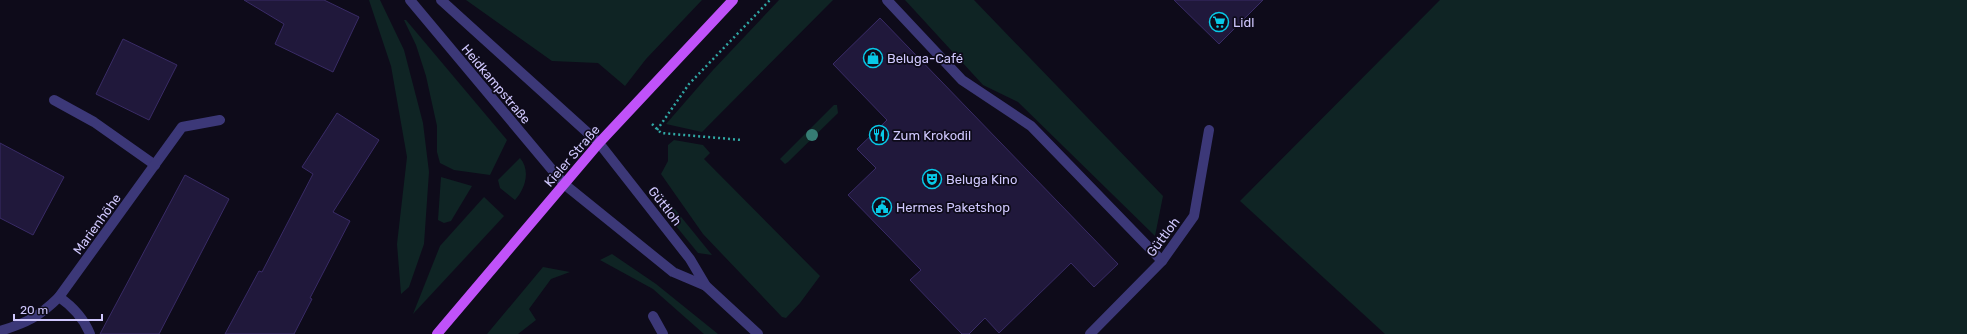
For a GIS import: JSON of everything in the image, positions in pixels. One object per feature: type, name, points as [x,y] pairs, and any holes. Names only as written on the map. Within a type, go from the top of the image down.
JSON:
[{"type":"main road","name":"Kieler Straße","points":[[438,333],[599,143],[733,0]]},
{"type":"street","name":"Heidkampstraße","points":[[410,0],[564,184]]},
{"type":"street","name":"Heidkampstraße","points":[[441,0],[599,143]]},
{"type":"street","points":[[887,0],[962,80],[1031,126],[1162,261]]},
{"type":"street","points":[[54,100],[94,122],[155,166]]},
{"type":"street","name":"Marienhöhe","points":[[0,331],[19,325],[42,314],[59,297],[182,127],[220,120]]},
{"type":"street","name":"Güttloh","points":[[1090,334],[1162,261],[1194,216],[1209,130]]},
{"type":"street","name":"Güttloh","points":[[599,143],[690,259],[706,286],[757,334]]},
{"type":"street","name":"Güttloh","points":[[564,184],[673,272],[706,286]]},
{"type":"street","points":[[59,297],[70,304],[88,327],[90,334]]},
{"type":"street","points":[[653,316],[663,334]]},
{"type":"path","points":[[657,130],[689,84],[770,0]]},
{"type":"path","points":[[652,124],[660,133],[742,140]]},
{"type":"green space","points":[[369,0],[380,0],[404,50],[423,123],[429,172],[424,244],[409,287],[401,294],[397,244],[407,157],[391,66]]},
{"type":"green space","points":[[466,0],[702,0],[646,59],[625,86],[598,63],[552,61]]},
{"type":"green space","points":[[779,0],[833,0],[702,132],[666,124],[713,70]]},
{"type":"green space","points":[[905,0],[974,0],[1163,196],[1155,236],[1018,102],[983,85]]},
{"type":"green space","points":[[1440,0],[1967,0],[1967,334],[1385,334],[1240,201]]},
{"type":"green space","points":[[404,20],[406,20],[507,140],[490,175],[454,170],[440,163],[437,152],[437,126],[426,76],[416,45]]},
{"type":"green space","points":[[834,105],[837,105],[838,113],[785,164],[780,159]]},
{"type":"green space","points":[[674,140],[703,145],[710,153],[704,159],[820,276],[800,303],[786,318],[782,317],[703,234],[661,174],[668,161],[668,145]]},
{"type":"green space","points":[[520,158],[526,174],[522,191],[515,200],[500,188],[498,180]]},
{"type":"green space","points":[[441,177],[472,186],[451,221],[444,223],[438,220]]},
{"type":"green space","points":[[654,187],[660,191],[712,255],[698,253],[648,189]]},
{"type":"green space","points":[[484,197],[504,216],[413,314],[440,246]]},
{"type":"green space","points":[[612,254],[656,284],[718,334],[704,334],[653,289],[600,260]]},
{"type":"green space","points":[[543,267],[570,272],[551,279],[529,309],[536,320],[518,334],[487,334]]},
{"type":"building","points":[[244,0],[324,0],[359,17],[333,72],[275,44],[284,24]]},
{"type":"building","name":"Lidl","points":[[1174,0],[1263,0],[1219,44]]},
{"type":"building","points":[[880,18],[1118,264],[1094,287],[1071,263],[999,333],[985,318],[969,334],[962,334],[910,280],[921,270],[848,195],[876,168],[857,149],[887,120],[833,64]]},
{"type":"building","points":[[123,39],[177,65],[149,120],[96,94]]},
{"type":"building","points":[[337,113],[379,140],[333,212],[350,221],[310,298],[312,299],[294,334],[225,334],[259,271],[262,272],[313,174],[302,167]]},
{"type":"building","points":[[0,143],[64,177],[33,235],[0,218]]},
{"type":"building","points":[[185,175],[229,199],[159,334],[100,334]]},
{"type":"place","name":"Lidl","points":[[1219,22]]},
{"type":"place","name":"Beluga-Café","points":[[873,58]]},
{"type":"place","name":"Zum Krokodil","points":[[879,135]]},
{"type":"place","name":"Beluga Kino","points":[[932,179]]},
{"type":"place","name":"Hermes Paketshop","points":[[882,207]]}]
